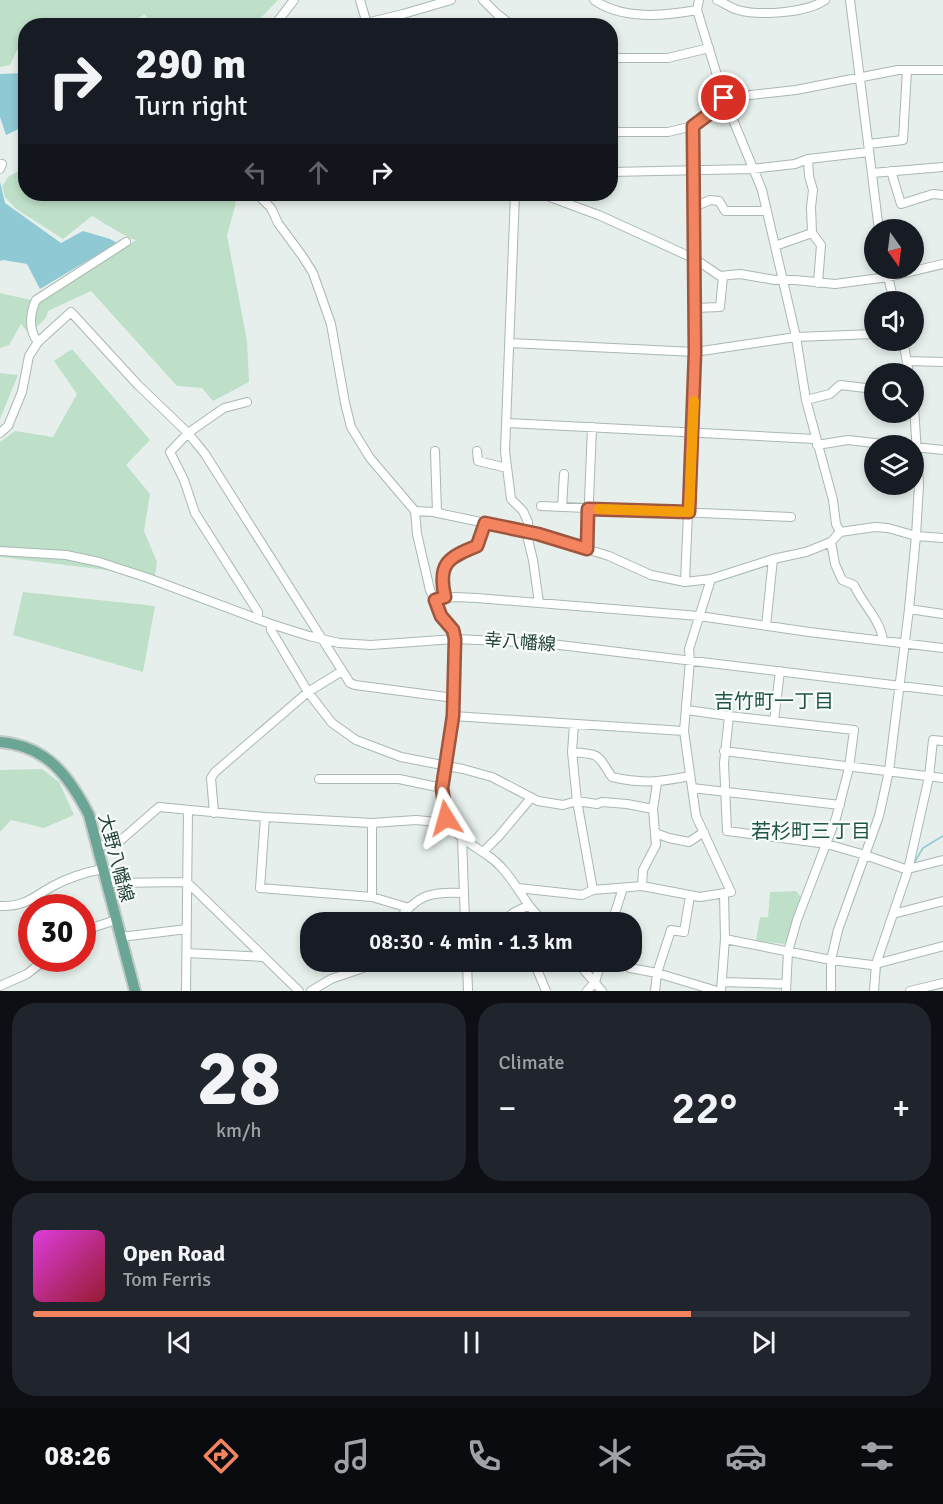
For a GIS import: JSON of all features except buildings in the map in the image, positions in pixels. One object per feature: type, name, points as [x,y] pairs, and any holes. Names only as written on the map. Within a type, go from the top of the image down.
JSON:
[{"type":"main road","name":"大野八幡線","points":[[0,742],[30,747],[61,772],[81,799],[89,816],[135,991]]},
{"type":"street","points":[[282,18],[294,0]]},
{"type":"street","points":[[360,0],[365,18]]},
{"type":"street","points":[[389,18],[451,0]]},
{"type":"street","points":[[483,0],[502,18]]},
{"type":"street","points":[[594,0],[612,10],[627,13],[674,14],[697,10]]},
{"type":"street","points":[[699,0],[697,10],[724,98],[762,190],[795,337],[806,400],[833,500],[836,524],[840,532]]},
{"type":"street","points":[[717,0],[739,10],[756,13],[797,10],[817,6],[825,0]]},
{"type":"street","points":[[850,0],[878,219]]},
{"type":"street","points":[[618,58],[668,58],[709,48]]},
{"type":"street","points":[[724,98],[796,90],[898,70],[943,70]]},
{"type":"street","points":[[618,172],[752,170],[795,164],[808,159],[903,140],[907,70]]},
{"type":"street","points":[[618,132],[668,132],[693,126],[721,105],[724,98]]},
{"type":"street","points":[[685,582],[695,352],[693,126]]},
{"type":"street","points":[[808,159],[813,190],[812,233],[820,245],[818,283]]},
{"type":"street","points":[[872,173],[943,166]]},
{"type":"street","points":[[891,171],[901,204],[933,194],[943,195]]},
{"type":"street","points":[[694,207],[710,200],[718,201],[725,211],[767,212]]},
{"type":"street","points":[[264,201],[271,208],[278,223],[313,273],[332,324],[351,427],[370,458],[415,511],[417,534],[430,590],[441,616],[453,630],[455,639],[453,716],[442,788],[444,811],[448,823],[462,837],[501,866],[535,912]]},
{"type":"street","points":[[515,201],[505,451],[511,499],[523,511],[528,522],[527,531],[538,603]]},
{"type":"street","points":[[561,201],[601,216],[695,259],[723,276],[740,274],[783,281],[835,284],[864,278]]},
{"type":"street","points":[[775,246],[812,233]]},
{"type":"street","points":[[38,342],[31,330],[32,307],[36,300],[126,242]]},
{"type":"street","points":[[924,267],[943,264]]},
{"type":"street","points":[[695,308],[720,307],[723,276]]},
{"type":"street","points":[[0,433],[8,426],[22,392],[29,356],[38,342],[71,312],[138,385],[188,433],[211,464],[350,683],[355,686],[454,698]]},
{"type":"street","points":[[510,343],[695,352],[795,337],[864,334]]},
{"type":"street","points":[[905,351],[907,361],[943,362]]},
{"type":"street","points":[[806,400],[830,394],[840,385],[864,388]]},
{"type":"street","points":[[247,402],[224,408],[188,433],[170,452],[184,480],[195,513],[258,612],[258,619]]},
{"type":"street","points":[[506,423],[816,442],[848,440],[864,442]]},
{"type":"street","points":[[587,549],[592,427]]},
{"type":"street","points":[[924,448],[943,450]]},
{"type":"street","points":[[435,451],[437,512]]},
{"type":"street","points":[[477,451],[478,461],[507,468]]},
{"type":"street","points":[[562,507],[564,474]]},
{"type":"street","points":[[831,991],[831,960],[838,930],[879,816],[889,771],[901,686],[918,495]]},
{"type":"street","points":[[541,506],[791,517]]},
{"type":"street","points":[[415,511],[437,512],[527,531],[609,556],[651,575],[685,582],[711,579],[773,559],[806,552],[831,542],[840,532],[875,527],[888,528],[916,536],[943,538]]},
{"type":"street","points":[[445,597],[446,563],[451,557],[477,546],[485,523]]},
{"type":"street","points":[[831,542],[835,564],[842,580],[854,585],[882,629],[883,641]]},
{"type":"street","name":"幸八幡線","points":[[0,551],[66,555],[99,562],[271,624],[323,640],[370,645],[455,639],[543,643],[943,691]]},
{"type":"street","points":[[766,626],[773,559]]},
{"type":"street","points":[[518,888],[582,894],[592,890],[642,886],[700,897],[731,892],[696,816],[684,730],[689,649],[711,579]]},
{"type":"street","points":[[435,600],[445,597],[477,598],[699,616],[943,648]]},
{"type":"street","points":[[909,609],[943,614]]},
{"type":"street","points":[[271,624],[271,630],[308,692],[332,723],[356,740],[401,757],[492,777],[531,798],[552,804],[564,805],[577,801],[597,804],[602,802],[653,809]]},
{"type":"street","points":[[214,813],[211,778],[214,772],[308,692],[342,671]]},
{"type":"street","points":[[774,721],[780,671]]},
{"type":"street","points":[[642,970],[720,988],[786,987],[788,952],[797,920],[840,806],[849,768],[854,730],[687,710]]},
{"type":"street","points":[[453,716],[684,730]]},
{"type":"street","points":[[729,716],[724,751],[728,831],[827,844],[908,870],[943,860]]},
{"type":"street","points":[[574,724],[572,752],[577,801],[592,890]]},
{"type":"street","points":[[874,991],[876,964],[908,870],[929,777],[933,740],[943,741]]},
{"type":"street","points":[[724,751],[943,778]]},
{"type":"street","points":[[572,752],[593,753],[602,759],[612,777],[631,781],[657,783],[690,776]]},
{"type":"street","points":[[319,779],[399,779],[442,788]]},
{"type":"street","points":[[642,886],[643,870],[656,845],[653,809],[657,783]]},
{"type":"street","points":[[692,788],[840,806]]},
{"type":"street","points":[[483,852],[531,798]]},
{"type":"street","points":[[96,847],[122,840],[159,807],[265,817],[372,823],[416,820],[448,823]]},
{"type":"street","points":[[186,991],[188,810]]},
{"type":"street","points":[[265,817],[260,888],[372,897],[409,908]]},
{"type":"street","points":[[372,823],[372,897]]},
{"type":"street","points":[[655,833],[688,842],[704,832]]},
{"type":"street","points":[[462,837],[465,912]]},
{"type":"street","points":[[0,906],[26,903],[61,882],[103,868]]},
{"type":"street","points":[[107,883],[187,882],[299,991]]},
{"type":"street","points":[[615,912],[623,888]]},
{"type":"street","points":[[406,912],[427,894],[464,892]]},
{"type":"street","points":[[720,988],[725,939],[724,894]]},
{"type":"street","points":[[655,991],[657,973],[671,930],[684,933],[690,896]]},
{"type":"street","points":[[893,914],[943,901]]},
{"type":"street","points":[[515,912],[529,905]]},
{"type":"street","points":[[96,926],[116,920]]},
{"type":"street","points":[[121,937],[187,929]]},
{"type":"street","points":[[725,939],[831,960],[876,964],[943,946]]},
{"type":"street","points":[[187,953],[264,957]]},
{"type":"street","points":[[0,986],[30,972]]},
{"type":"street","points":[[311,991],[352,972]]},
{"type":"street","points":[[467,972],[468,991]]},
{"type":"street","points":[[538,972],[546,991]]},
{"type":"street","points":[[586,972],[602,991]]},
{"type":"street","points":[[587,991],[595,982],[598,972]]},
{"type":"street","points":[[916,990],[943,983]]},
{"type":"green space","points":[[0,0],[278,0],[261,18],[147,18],[145,14],[139,18],[18,18],[18,50],[10,65],[0,67]]},
{"type":"green space","points":[[18,171],[18,201],[235,201],[227,235],[247,341],[249,382],[213,401],[202,388],[177,386],[91,291],[48,311],[46,318],[29,334],[21,324],[9,345],[0,348],[0,293],[31,300],[37,305],[136,240],[92,216],[63,239],[15,208],[5,197],[2,187],[8,177]]},
{"type":"green space","points":[[72,349],[150,440],[126,465],[150,494],[144,531],[157,562],[155,576],[0,557],[0,442],[15,431],[53,437],[77,394],[54,361]]},
{"type":"green space","points":[[0,373],[18,375],[0,419]]},
{"type":"green space","points":[[23,592],[155,606],[143,672],[13,635]]},
{"type":"green space","points":[[42,769],[59,782],[74,815],[44,828],[11,820],[0,832],[0,770]]},
{"type":"green space","points":[[796,891],[801,897],[785,944],[756,941],[760,917],[768,917],[770,892]]},
{"type":"water","points":[[18,73],[18,129],[6,135],[0,117],[0,74]]},
{"type":"water","points":[[0,182],[5,203],[61,243],[83,231],[117,243],[40,289],[27,264],[0,261]]},
{"type":"waterway","points":[[914,863],[923,848],[943,836]]},
{"type":"waterway","points":[[879,978],[880,966]]},
{"type":"slow traffic","points":[[599,509],[689,512],[694,401]]},
{"type":"district","name":"吉竹町一丁目","points":[[774,701]]},
{"type":"district","name":"若杉町三丁目","points":[[811,831]]},
{"type":"route","points":[[446,818],[442,788],[453,716],[455,639],[453,630],[441,616],[435,600],[445,597],[443,590],[446,563],[459,552],[477,546],[485,523],[538,534],[587,549],[588,509],[689,512],[695,352],[693,126],[721,105],[724,98]]}]
